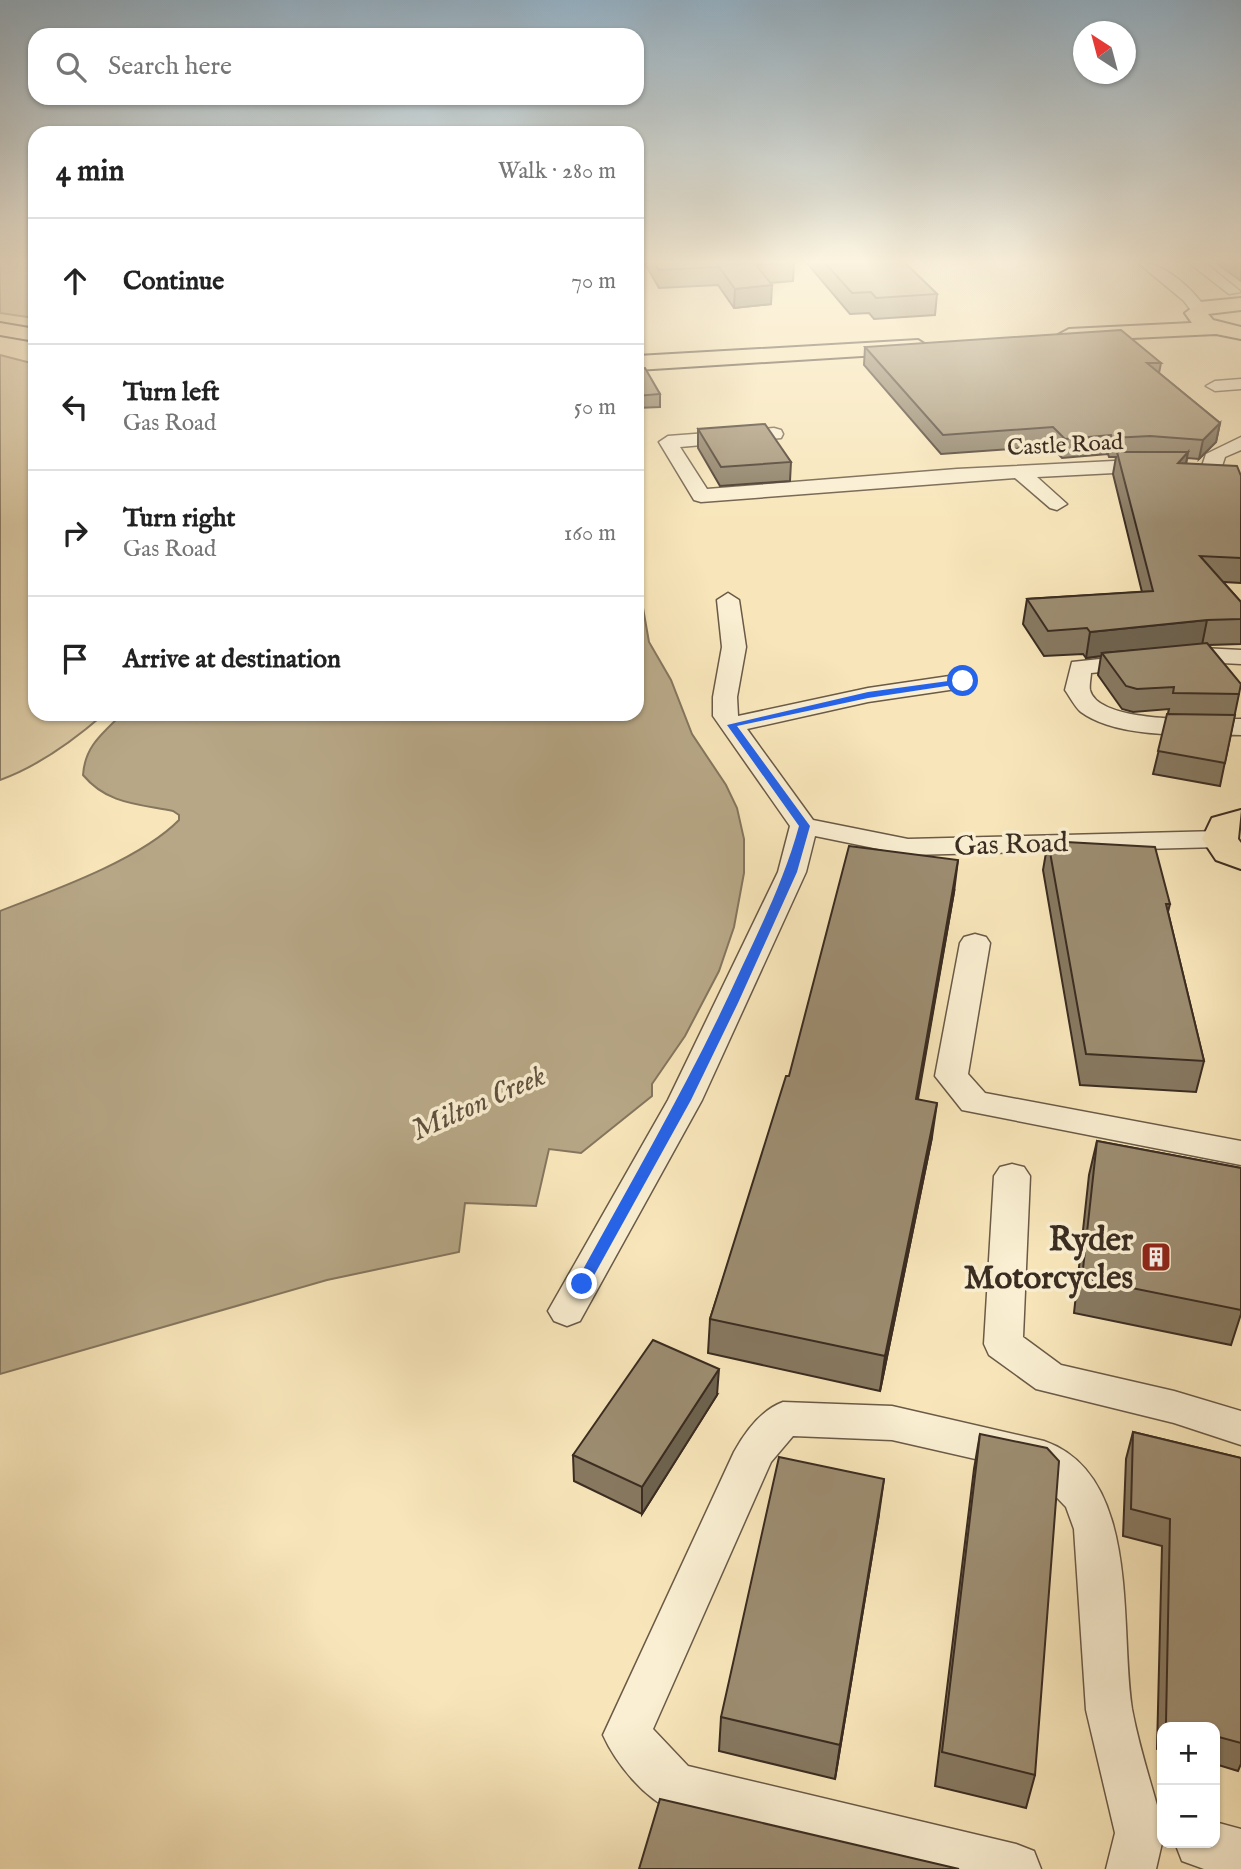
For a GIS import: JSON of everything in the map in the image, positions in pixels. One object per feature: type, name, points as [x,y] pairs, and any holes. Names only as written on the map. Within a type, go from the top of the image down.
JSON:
[{"type":"main road","points":[[644,363],[868,349]]},
{"type":"street","points":[[1215,386],[1241,384]]},
{"type":"street","name":"Castle Road","points":[[774,434],[668,442],[701,496],[1019,471],[1172,465]]},
{"type":"street","points":[[1205,466],[1216,454],[1241,443]]},
{"type":"street","points":[[1205,466],[1241,470]]},
{"type":"street","points":[[1205,466],[1218,482],[1241,486]]},
{"type":"street","points":[[1019,471],[1057,504]]},
{"type":"street","points":[[567,1311],[691,1087],[792,872],[804,826],[725,716],[725,697],[734,647],[728,600]]},
{"type":"street","points":[[1241,657],[1202,655],[1080,667],[1075,680],[1078,696],[1097,713],[1119,722],[1241,727]]},
{"type":"street","points":[[732,725],[868,695],[963,681]]},
{"type":"street","name":"Gas Road","points":[[804,826],[908,847],[1018,842],[1234,840]]},
{"type":"street","points":[[975,943],[951,1076],[974,1102],[1241,1153]]},
{"type":"street","points":[[1012,1176],[1003,1344],[1051,1378],[1174,1407],[1241,1428]]},
{"type":"street","points":[[1016,1869],[674,1787],[627,1735],[755,1452],[783,1419],[892,1423],[1044,1458],[1084,1497],[1095,1529],[1109,1710],[1145,1846]]},
{"type":"street","points":[[1219,1848],[1241,1854]]},
{"type":"shaded area","points":[[0,355],[28,362],[28,721],[96,721],[55,752],[0,780]]},
{"type":"water","name":"Milton Creek","points":[[644,614],[649,642],[671,680],[692,734],[726,785],[737,808],[744,839],[744,873],[734,927],[719,971],[685,1036],[652,1084],[652,1096],[581,1153],[549,1149],[536,1206],[465,1203],[459,1252],[327,1280],[0,1374],[0,911],[119,861],[162,835],[179,820],[179,815],[173,811],[124,801],[92,785],[83,775],[84,765],[101,734],[115,721],[644,721]]},
{"type":"building","points":[[867,349],[1144,349],[1161,363],[1147,363],[1220,423],[1203,440],[1150,436],[1112,438],[1111,435],[1065,439],[1053,427],[943,435]]},
{"type":"building","points":[[645,368],[660,394],[644,395]]},
{"type":"building","points":[[765,424],[791,462],[721,467],[698,429]]},
{"type":"building","points":[[1117,452],[1188,452],[1178,463],[1237,466],[1241,476],[1241,558],[1200,556],[1241,602],[1241,619],[1090,632],[1087,628],[1048,631],[1027,599],[1153,591]]},
{"type":"building","points":[[1207,643],[1241,684],[1239,694],[1173,693],[1174,687],[1137,689],[1126,686],[1102,653]]},
{"type":"building","points":[[1167,714],[1235,715],[1225,763],[1158,751]]},
{"type":"building","points":[[1048,841],[1155,847],[1204,1061],[1086,1054]]},
{"type":"building","points":[[849,846],[958,860],[916,1099],[937,1103],[885,1356],[710,1319],[786,1076],[789,1076]]},
{"type":"building","name":"Ryder Motorcycles","points":[[1097,1141],[1241,1168],[1241,1310],[1082,1278]]},
{"type":"building","points":[[653,1340],[719,1369],[642,1487],[573,1455]]},
{"type":"building","points":[[1133,1432],[1241,1458],[1241,1743],[1220,1737],[1220,1722],[1166,1722],[1170,1519],[1131,1509]]},
{"type":"building","points":[[980,1434],[1047,1448],[1059,1461],[1035,1775],[942,1752]]},
{"type":"building","points":[[779,1457],[884,1479],[840,1745],[721,1717]]},
{"type":"building","points":[[660,1799],[959,1869],[639,1869]]},
{"type":"place","name":"Ryder Motorcycles","points":[[1156,1257]]},
{"type":"route","points":[[582,1284],[685,1100],[792,872],[804,826],[732,725],[767,715],[868,695],[963,681]]}]
